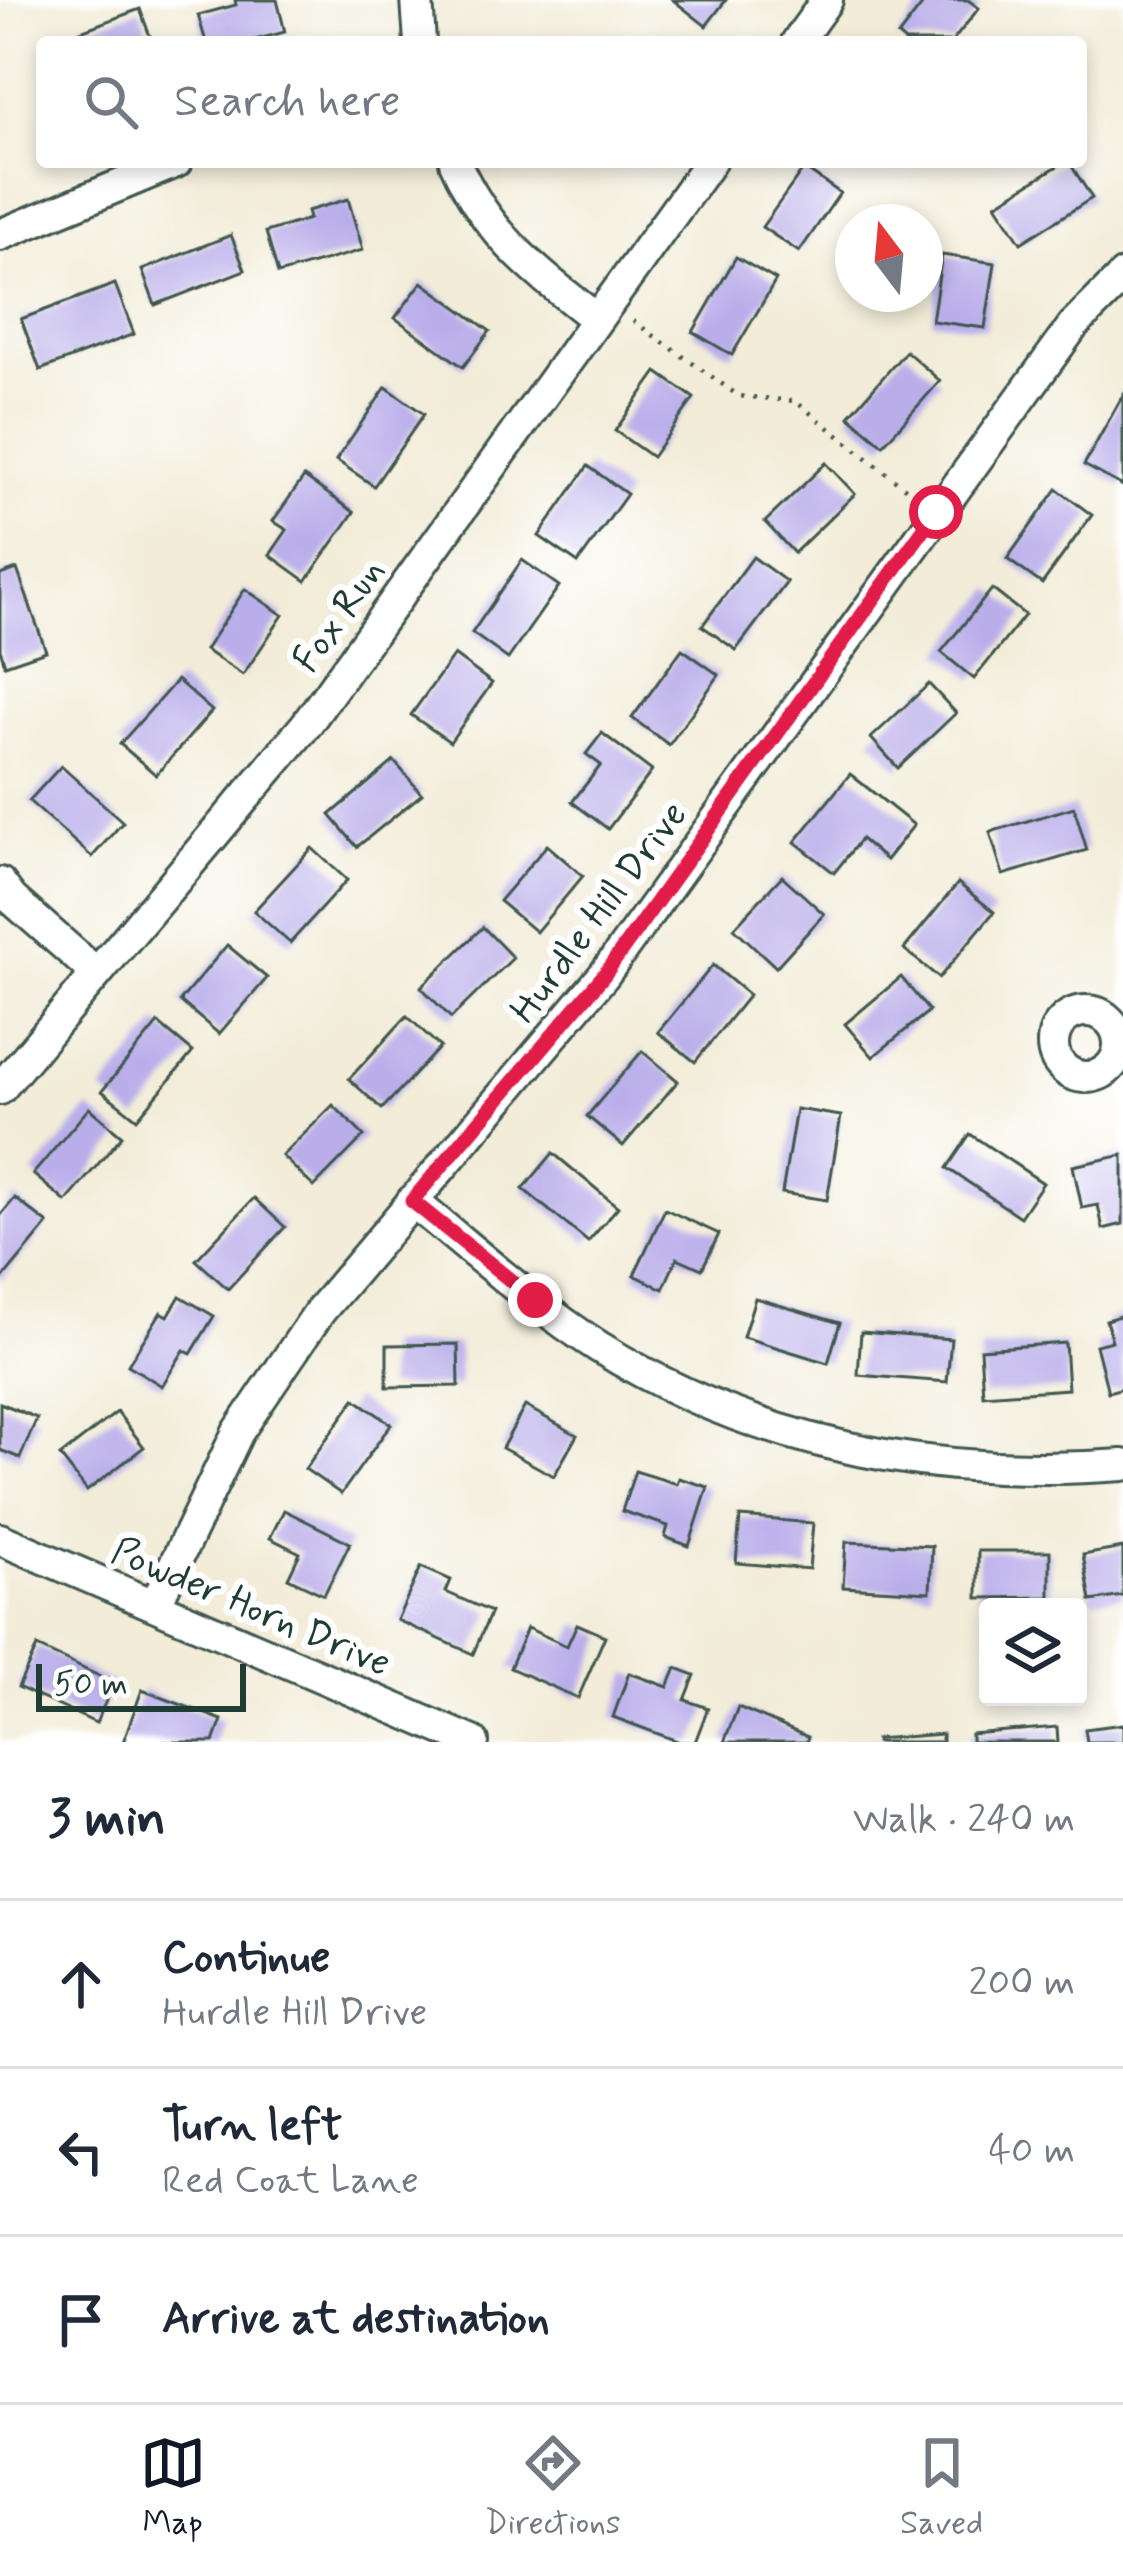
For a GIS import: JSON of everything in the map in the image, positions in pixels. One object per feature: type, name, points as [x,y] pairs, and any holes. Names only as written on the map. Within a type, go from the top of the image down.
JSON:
[{"type":"street","points":[[417,0],[420,36]]},
{"type":"street","points":[[801,36],[827,0]]},
{"type":"street","points":[[0,235],[162,168]]},
{"type":"street","points":[[458,168],[470,195],[509,249],[601,310]]},
{"type":"street","name":"Fox Run","points":[[0,1089],[306,725],[706,168]]},
{"type":"street","name":"Hurdle Hill Drive","points":[[155,1605],[238,1432],[320,1311],[604,975],[1073,326],[1123,276]]},
{"type":"street","points":[[0,883],[96,973]]},
{"type":"street","points":[[412,1201],[595,1344],[637,1369],[752,1421],[859,1453],[904,1460],[1003,1470],[1123,1465]]},
{"type":"street","name":"Powder Horn Drive","points":[[0,1539],[473,1742]]},
{"type":"path","points":[[601,310],[740,396],[795,401],[936,512]]},
{"type":"building","points":[[235,0],[277,0],[285,32],[204,36],[198,15],[236,5]]},
{"type":"building","points":[[673,0],[726,0],[706,26]]},
{"type":"building","points":[[926,0],[968,0],[979,8],[957,36],[898,36]]},
{"type":"building","points":[[140,9],[150,36],[67,36]]},
{"type":"building","points":[[804,168],[840,193],[799,252],[762,227]]},
{"type":"building","points":[[1054,168],[1073,168],[1092,198],[1021,243],[996,204]]},
{"type":"building","points":[[348,199],[363,250],[278,274],[266,232],[309,219],[307,211]]},
{"type":"building","points":[[231,235],[245,270],[155,305],[142,270]]},
{"type":"building","points":[[943,255],[995,263],[985,328],[932,321],[933,312],[943,312]]},
{"type":"building","points":[[736,257],[776,280],[732,355],[693,332]]},
{"type":"building","points":[[422,282],[490,331],[463,367],[395,318]]},
{"type":"building","points":[[115,284],[134,334],[40,370],[21,319]]},
{"type":"building","points":[[906,351],[940,381],[883,445],[849,416]]},
{"type":"building","points":[[657,372],[694,398],[652,457],[615,431]]},
{"type":"building","points":[[386,387],[424,414],[374,486],[336,460]]},
{"type":"building","points":[[1123,395],[1123,486],[1084,465]]},
{"type":"building","points":[[826,463],[855,494],[794,553],[765,522]]},
{"type":"building","points":[[588,466],[627,494],[578,563],[539,536]]},
{"type":"building","points":[[304,477],[354,512],[306,581],[270,555],[287,530],[273,521]]},
{"type":"building","points":[[1057,489],[1092,515],[1042,584],[1007,559]]},
{"type":"building","points":[[753,557],[787,582],[736,650],[702,626]]},
{"type":"building","points":[[522,560],[559,586],[508,659],[472,633]]},
{"type":"building","points":[[17,569],[46,651],[5,665],[0,649],[0,575]]},
{"type":"building","points":[[245,589],[283,615],[243,675],[205,650]]},
{"type":"building","points":[[992,589],[1025,615],[974,679],[941,652]]},
{"type":"building","points":[[682,649],[719,675],[669,745],[632,718]]},
{"type":"building","points":[[454,655],[492,683],[450,742],[411,715]]},
{"type":"building","points":[[177,680],[212,711],[156,775],[120,744]]},
{"type":"building","points":[[929,684],[956,713],[898,768],[871,738]]},
{"type":"building","points":[[602,733],[652,771],[608,829],[572,802],[601,765],[586,754]]},
{"type":"building","points":[[394,761],[422,794],[357,847],[330,815]]},
{"type":"building","points":[[61,766],[123,822],[92,857],[29,801]]},
{"type":"building","points":[[850,774],[914,825],[886,860],[861,839],[834,873],[795,842]]},
{"type":"building","points":[[1074,807],[1087,850],[1003,875],[990,832]]},
{"type":"building","points":[[547,845],[583,876],[536,932],[499,901]]},
{"type":"building","points":[[312,848],[347,880],[290,943],[254,911]]},
{"type":"building","points":[[782,876],[824,914],[776,967],[734,928]]},
{"type":"building","points":[[958,883],[994,912],[939,978],[904,949]]},
{"type":"building","points":[[483,927],[513,958],[451,1018],[421,987]]},
{"type":"building","points":[[227,945],[267,978],[219,1034],[180,1001]]},
{"type":"building","points":[[713,965],[749,995],[695,1062],[658,1032]]},
{"type":"building","points":[[901,977],[929,1011],[873,1057],[845,1024]]},
{"type":"building","points":[[407,1016],[440,1047],[382,1109],[349,1079]]},
{"type":"building","points":[[158,1023],[193,1052],[137,1119],[102,1091]]},
{"type":"building","points":[[642,1051],[678,1081],[623,1146],[587,1116]]},
{"type":"building","points":[[333,1105],[364,1136],[314,1187],[282,1156]]},
{"type":"building","points":[[89,1108],[122,1136],[66,1202],[33,1174]]},
{"type":"building","points":[[796,1109],[841,1116],[827,1200],[782,1193]]},
{"type":"building","points":[[970,1134],[1043,1183],[1020,1217],[947,1168]]},
{"type":"building","points":[[553,1153],[618,1207],[588,1242],[523,1189]]},
{"type":"building","points":[[1123,1155],[1123,1224],[1103,1229],[1098,1205],[1082,1208],[1073,1166]]},
{"type":"building","points":[[15,1198],[48,1224],[0,1282],[0,1216]]},
{"type":"building","points":[[254,1198],[285,1227],[228,1289],[196,1260]]},
{"type":"building","points":[[665,1209],[719,1234],[702,1269],[677,1258],[663,1289],[634,1275]]},
{"type":"building","points":[[180,1296],[214,1316],[191,1354],[184,1350],[162,1386],[128,1365],[161,1312],[168,1316]]},
{"type":"building","points":[[755,1298],[840,1323],[828,1363],[743,1337]]},
{"type":"building","points":[[1123,1315],[1123,1388],[1108,1392],[1096,1345],[1112,1341],[1106,1320]]},
{"type":"building","points":[[861,1332],[951,1339],[947,1382],[858,1375]]},
{"type":"building","points":[[1065,1343],[1068,1389],[983,1395],[980,1349]]},
{"type":"building","points":[[458,1344],[459,1386],[387,1387],[387,1345]]},
{"type":"building","points":[[355,1399],[391,1424],[341,1494],[305,1469]]},
{"type":"building","points":[[0,1403],[37,1418],[20,1458],[0,1450]]},
{"type":"building","points":[[525,1406],[577,1435],[554,1476],[502,1448]]},
{"type":"building","points":[[117,1412],[144,1447],[87,1491],[60,1456]]},
{"type":"building","points":[[635,1471],[677,1484],[679,1478],[708,1487],[689,1546],[665,1537],[668,1526],[622,1511]]},
{"type":"building","points":[[284,1510],[350,1543],[324,1595],[288,1578],[300,1553],[270,1538]]},
{"type":"building","points":[[740,1517],[813,1523],[809,1569],[736,1563]]},
{"type":"building","points":[[846,1542],[932,1546],[930,1592],[843,1587]]},
{"type":"building","points":[[1123,1548],[1123,1596],[1091,1601],[1083,1555]]},
{"type":"building","points":[[978,1551],[1050,1551],[1050,1597],[978,1598]]},
{"type":"building","points":[[421,1567],[451,1580],[446,1592],[491,1612],[473,1654],[397,1620]]},
{"type":"building","points":[[577,1624],[605,1636],[578,1698],[510,1668],[527,1628],[567,1646]]},
{"type":"building","points":[[37,1647],[114,1683],[96,1723],[18,1687]]},
{"type":"building","points":[[676,1668],[695,1675],[685,1700],[708,1708],[695,1742],[680,1742],[613,1717],[629,1673],[668,1687]]},
{"type":"building","points":[[142,1690],[222,1720],[214,1742],[123,1742]]},
{"type":"building","points":[[738,1707],[808,1737],[806,1742],[724,1742]]},
{"type":"building","points":[[1123,1724],[1123,1742],[1087,1742],[1085,1729]]},
{"type":"building","points":[[1057,1727],[1058,1742],[971,1742],[971,1734]]},
{"type":"building","points":[[942,1734],[942,1742],[876,1742],[876,1739]]},
{"type":"route","points":[[535,1300],[412,1201],[604,975],[936,512]]}]
